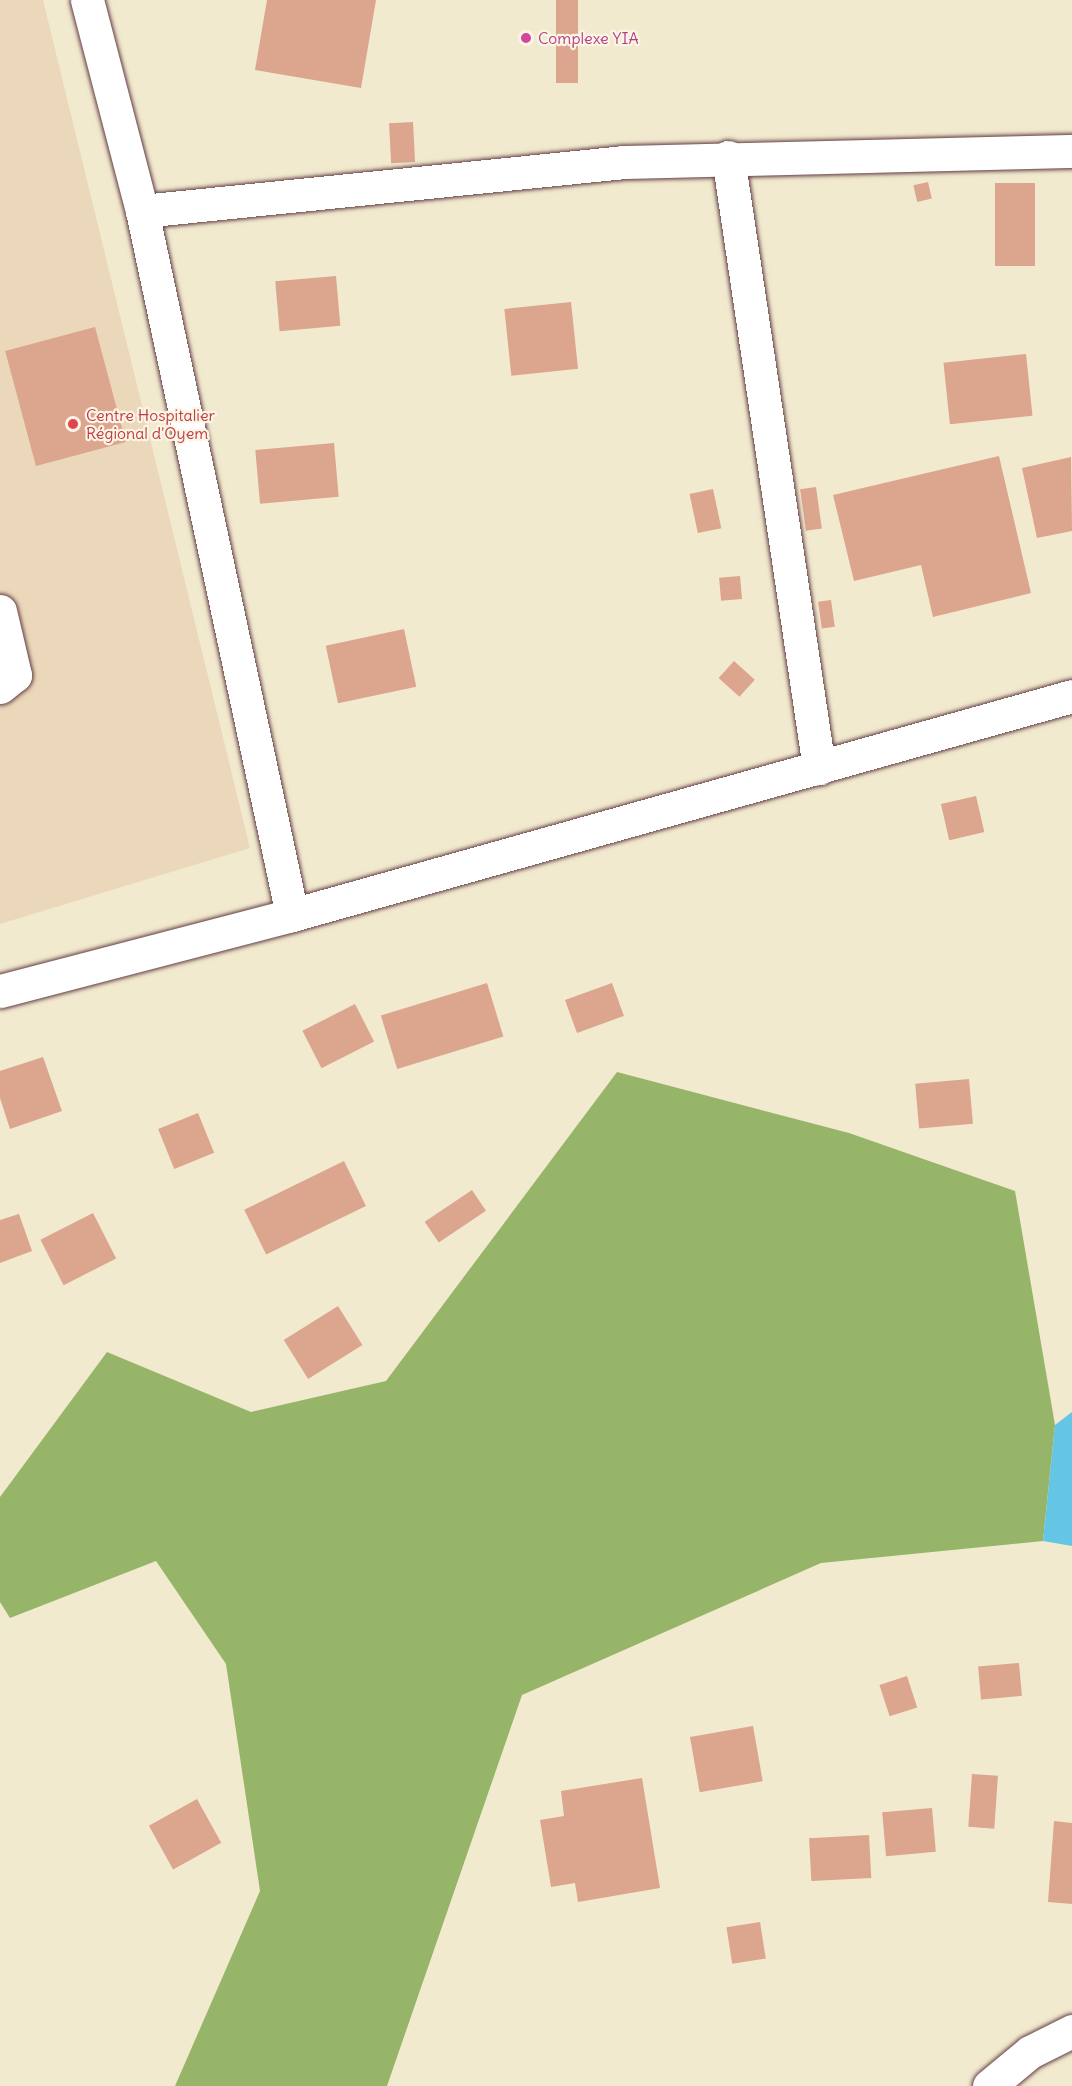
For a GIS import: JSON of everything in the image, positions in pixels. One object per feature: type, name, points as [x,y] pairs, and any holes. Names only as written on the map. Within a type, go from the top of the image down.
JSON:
[{"type":"street","points":[[87,0],[142,211],[292,915]]},
{"type":"street","points":[[142,211],[622,162],[729,157],[1072,151]]},
{"type":"street","points":[[729,157],[819,768]]},
{"type":"street","points":[[0,611],[15,675],[0,687]]},
{"type":"street","points":[[0,991],[292,915],[1072,696]]},
{"type":"street","points":[[989,2086],[1030,2052],[1072,2031]]},
{"type":"shaded area","name":"Centre Hospitalier Régional d'Oyem","points":[[0,0],[43,0],[250,848],[0,924]]},
{"type":"green space","points":[[617,1072],[849,1133],[1015,1191],[1055,1425],[1043,1541],[821,1563],[522,1695],[387,2086],[175,2086],[260,1891],[226,1664],[156,1561],[10,1618],[0,1602],[0,1497],[107,1352],[251,1412],[386,1381]]},
{"type":"water","points":[[1072,1412],[1072,1546],[1043,1541],[1055,1425]]},
{"type":"building","points":[[267,0],[376,0],[361,88],[255,70]]},
{"type":"building","points":[[556,0],[578,0],[578,83],[556,83]]},
{"type":"building","points":[[413,122],[415,162],[391,163],[389,123]]},
{"type":"building","points":[[928,182],[932,199],[917,202],[913,185]]},
{"type":"building","points":[[995,183],[1035,183],[1035,266],[995,266]]},
{"type":"building","points":[[336,276],[340,326],[280,331],[275,281]]},
{"type":"building","points":[[571,302],[578,369],[511,376],[504,309]]},
{"type":"building","points":[[95,327],[126,442],[36,466],[5,351]]},
{"type":"building","points":[[1026,354],[1032,416],[950,424],[943,363]]},
{"type":"building","points":[[334,443],[339,497],[260,504],[255,450]]},
{"type":"building","points":[[999,456],[1031,593],[933,617],[921,565],[854,581],[833,495]]},
{"type":"building","points":[[1071,457],[1072,531],[1037,538],[1022,468]]},
{"type":"building","points":[[816,487],[822,529],[806,531],[800,489]]},
{"type":"building","points":[[713,489],[721,528],[698,533],[690,494]]},
{"type":"building","points":[[740,576],[742,599],[721,601],[719,578]]},
{"type":"building","points":[[831,600],[835,627],[822,629],[818,602]]},
{"type":"building","points":[[404,629],[416,687],[338,703],[326,646]]},
{"type":"building","points":[[734,661],[755,680],[739,697],[719,678]]},
{"type":"building","points":[[976,796],[984,832],[949,840],[941,804]]},
{"type":"building","points":[[487,983],[503,1037],[397,1069],[381,1015]]},
{"type":"building","points":[[612,983],[624,1016],[577,1033],[565,1000]]},
{"type":"building","points":[[355,1004],[374,1041],[321,1068],[302,1031]]},
{"type":"building","points":[[43,1057],[62,1111],[10,1129],[0,1098],[0,1071]]},
{"type":"building","points":[[969,1079],[973,1124],[919,1129],[915,1084]]},
{"type":"building","points":[[198,1113],[214,1153],[174,1169],[158,1129]]},
{"type":"building","points":[[344,1161],[366,1206],[266,1255],[244,1210]]},
{"type":"building","points":[[472,1190],[486,1211],[439,1243],[425,1222]]},
{"type":"building","points":[[93,1213],[116,1258],[64,1285],[40,1240]]},
{"type":"building","points":[[19,1214],[32,1251],[0,1263],[0,1220]]},
{"type":"building","points":[[338,1306],[362,1345],[308,1379],[284,1340]]},
{"type":"building","points":[[1019,1663],[1022,1696],[981,1699],[978,1667]]},
{"type":"building","points":[[907,1676],[917,1707],[890,1716],[879,1685]]},
{"type":"building","points":[[753,1726],[763,1781],[700,1792],[690,1737]]},
{"type":"building","points":[[972,1774],[998,1776],[994,1829],[968,1827]]},
{"type":"building","points":[[642,1778],[660,1888],[578,1902],[575,1883],[551,1887],[540,1820],[564,1816],[561,1791]]},
{"type":"building","points":[[197,1799],[221,1843],[173,1869],[149,1826]]},
{"type":"building","points":[[932,1808],[936,1852],[886,1856],[882,1812]]},
{"type":"building","points":[[1054,1821],[1072,1823],[1072,1904],[1048,1902]]},
{"type":"building","points":[[869,1835],[871,1878],[811,1881],[809,1838]]},
{"type":"building","points":[[760,1922],[766,1959],[732,1964],[726,1927]]},
{"type":"place","name":"Complexe YIA","points":[[526,38]]},
{"type":"place","name":"Centre Hospitalier Régional d'Oyem","points":[[73,424]]}]
